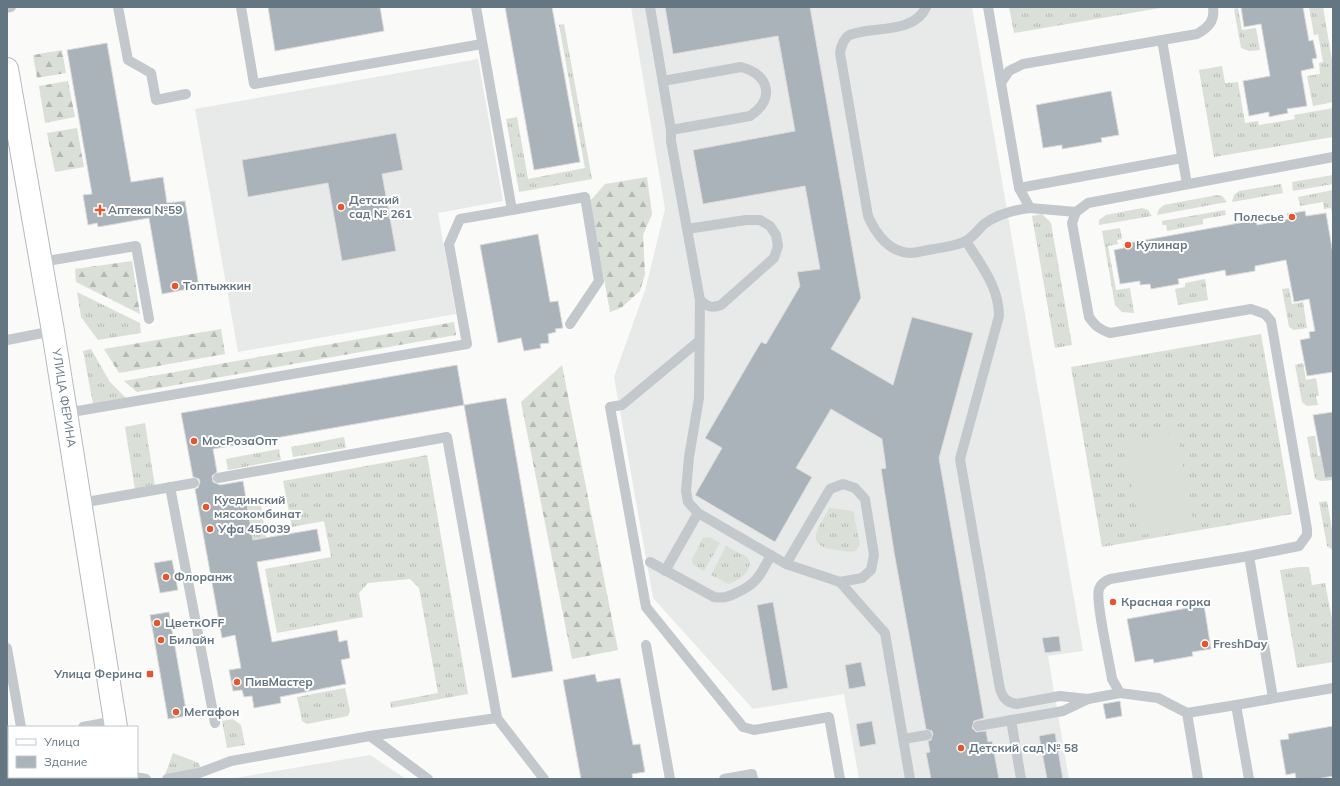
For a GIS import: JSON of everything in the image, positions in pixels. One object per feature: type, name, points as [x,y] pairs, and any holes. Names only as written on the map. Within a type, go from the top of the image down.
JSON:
[{"type":"main road","name":"УЛИЦА ФЕРИНА","points":[[7,69],[54,331],[116,724]]},
{"type":"lane","points":[[7,8],[11,7]]},
{"type":"lane","points":[[118,7],[128,60],[151,73],[156,100],[186,94]]},
{"type":"lane","points":[[241,7],[254,84],[482,44]]},
{"type":"lane","points":[[476,7],[512,210]]},
{"type":"lane","points":[[650,7],[671,130],[671,141],[700,300],[699,398],[689,457],[686,490],[688,502],[698,513],[786,564],[840,582],[862,578],[871,570],[874,555],[865,499],[855,488],[843,484],[830,489],[786,564]]},
{"type":"lane","points":[[926,7],[923,14],[917,20],[906,24],[856,33],[848,36],[842,44],[840,53],[868,216],[881,239],[897,250],[910,253],[955,245],[966,241],[993,218],[1015,210],[1030,208],[1076,212]]},
{"type":"lane","points":[[988,7],[1020,188],[1030,208]]},
{"type":"lane","points":[[1001,83],[1009,71],[1023,64],[1197,34],[1207,29],[1214,15],[1213,7]]},
{"type":"lane","points":[[1162,40],[1187,184]]},
{"type":"lane","points":[[663,81],[741,67],[752,70],[758,74],[765,88],[764,103],[759,110],[750,116],[671,130]]},
{"type":"lane","points":[[1120,693],[1112,679],[1098,595],[1099,588],[1104,582],[1110,578],[1249,556],[1299,546],[1307,535],[1307,528],[1271,321],[1265,314],[1258,310],[1251,309],[1110,332],[1100,330],[1094,325],[1089,317],[1072,223],[1076,212],[1088,203],[1333,157]]},
{"type":"lane","points":[[1020,188],[1182,158]]},
{"type":"lane","points":[[66,413],[467,344],[449,244],[460,219],[585,197],[599,281],[570,324]]},
{"type":"lane","points":[[687,229],[746,220],[760,220],[770,226],[776,235],[778,246],[774,258],[720,305],[714,308],[708,307],[700,300]]},
{"type":"lane","points":[[966,241],[994,287],[999,301],[999,316],[960,459],[1000,689],[1003,697],[1009,702],[1016,704],[1060,696],[1088,699]]},
{"type":"lane","points":[[41,262],[136,246],[149,318]]},
{"type":"lane","points":[[7,340],[54,331]]},
{"type":"lane","points":[[699,341],[622,405],[610,407],[646,607],[743,727],[754,730],[829,717],[840,779]]},
{"type":"lane","points":[[218,478],[447,437],[497,718],[544,779]]},
{"type":"lane","points":[[81,503],[194,482]]},
{"type":"lane","points":[[170,487],[215,723]]},
{"type":"lane","points":[[665,571],[698,513]]},
{"type":"lane","points":[[650,562],[714,597],[728,598],[749,588],[755,582],[771,555]]},
{"type":"lane","points":[[1249,556],[1273,698]]},
{"type":"lane","points":[[840,582],[885,634],[910,779]]},
{"type":"lane","points":[[646,645],[670,779]]},
{"type":"lane","points":[[7,648],[21,726]]},
{"type":"lane","points":[[978,726],[1063,711],[1088,699],[1120,693],[1158,698],[1187,713],[1333,688]]},
{"type":"lane","points":[[1236,705],[1249,779]]},
{"type":"lane","points":[[1187,713],[1198,779]]},
{"type":"lane","points":[[167,779],[199,773],[231,761],[370,736],[497,718]]},
{"type":"lane","points":[[1011,720],[1021,779]]},
{"type":"lane","points":[[94,726],[116,724]]},
{"type":"lane","points":[[903,739],[927,735]]},
{"type":"lane","points":[[370,736],[428,779]]},
{"type":"lane","points":[[724,779],[752,774],[753,779]]},
{"type":"shaded area","points":[[631,7],[972,7],[1083,651],[1048,656],[1069,779],[859,779],[844,694],[753,709],[653,598],[614,377],[646,287],[665,209]]},
{"type":"shaded area","name":"Детский сад № 261","points":[[478,59],[503,201],[438,213],[456,314],[238,352],[195,109]]},
{"type":"shaded area","points":[[370,755],[406,779],[229,779]]},
{"type":"green space","points":[[1009,7],[1166,7],[1014,33]]},
{"type":"green space","points":[[1309,7],[1323,7],[1333,66],[1333,102],[1313,106],[1307,76],[1320,74],[1319,63],[1323,62],[1318,34],[1314,35]]},
{"type":"green space","points":[[1238,8],[1242,30],[1256,28],[1260,50],[1249,51],[1241,48],[1234,9]]},
{"type":"green space","points":[[564,24],[592,179],[519,192],[506,119],[517,117],[528,179],[585,168],[559,25]]},
{"type":"green space","points":[[62,50],[66,73],[37,78],[33,55]]},
{"type":"green space","points":[[1222,66],[1225,83],[1238,82],[1245,123],[1258,121],[1259,125],[1295,119],[1294,115],[1333,108],[1333,137],[1214,157],[1199,70]]},
{"type":"green space","points":[[68,81],[75,117],[45,123],[39,86]]},
{"type":"green space","points":[[77,128],[84,167],[55,172],[47,133]]},
{"type":"green space","points":[[1333,175],[1333,184],[1293,191],[1292,182]]},
{"type":"green space","points":[[647,177],[652,214],[643,235],[645,274],[640,291],[621,308],[610,312],[590,201],[605,184]]},
{"type":"green space","points":[[1281,184],[1283,193],[1232,202],[1234,195],[1239,191]]},
{"type":"green space","points":[[1333,190],[1333,220],[1331,208],[1324,209],[1323,202],[1300,206],[1298,197]]},
{"type":"green space","points":[[1217,195],[1222,196],[1227,202],[1157,215],[1159,209],[1164,205]]},
{"type":"green space","points":[[1142,208],[1148,210],[1152,216],[1099,225],[1099,220],[1106,215]]},
{"type":"green space","points":[[1225,210],[1226,215],[1203,219],[1203,224],[1167,231],[1166,225],[1162,225],[1162,221]]},
{"type":"green space","points":[[1042,214],[1051,223],[1072,345],[1055,348],[1032,216]]},
{"type":"green space","points":[[1120,228],[1122,239],[1117,240],[1118,244],[1108,246],[1116,290],[1130,288],[1134,313],[1122,312],[1115,305],[1102,231]]},
{"type":"green space","points":[[132,261],[140,314],[76,282],[75,269]]},
{"type":"green space","points":[[1205,279],[1208,300],[1178,305],[1175,289],[1185,287],[1185,283]]},
{"type":"green space","points":[[1289,288],[1292,304],[1303,302],[1307,328],[1294,330],[1289,327],[1282,289]]},
{"type":"green space","points":[[77,292],[140,323],[141,333],[98,340],[81,317]]},
{"type":"green space","points":[[454,322],[456,335],[137,392],[124,381]]},
{"type":"green space","points":[[221,329],[225,354],[119,373],[104,349]]},
{"type":"green space","points":[[1261,334],[1292,514],[1102,547],[1071,367]]},
{"type":"green space","points":[[91,349],[110,382],[126,398],[93,404],[83,351]]},
{"type":"green space","points":[[1303,363],[1306,380],[1316,378],[1319,396],[1316,396],[1318,405],[1307,406],[1302,402],[1295,365]]},
{"type":"green space","points":[[562,365],[618,650],[572,659],[521,402]]},
{"type":"green space","points":[[145,423],[155,487],[135,490],[125,427]]},
{"type":"green space","points":[[1177,432],[1194,526],[1141,535],[1124,442]]},
{"type":"green space","points":[[1315,436],[1318,456],[1329,454],[1333,480],[1321,481],[1315,479],[1307,437]]},
{"type":"green space","points":[[344,437],[346,448],[293,457],[291,447]]},
{"type":"green space","points":[[279,449],[281,460],[228,470],[226,459]]},
{"type":"green space","points":[[427,455],[468,694],[391,708],[390,702],[438,693],[419,588],[410,579],[368,583],[359,593],[363,617],[277,633],[265,569],[331,557],[324,521],[292,527],[283,481]]},
{"type":"green space","points":[[254,497],[260,500],[266,537],[262,543],[254,544],[246,498]]},
{"type":"green space","points":[[1327,501],[1333,529],[1333,550],[1327,546],[1319,502]]},
{"type":"green space","points":[[829,508],[853,511],[860,544],[856,551],[846,552],[831,549],[818,543],[816,533]]},
{"type":"green space","points":[[710,537],[720,543],[704,571],[693,565],[692,559],[703,538]]},
{"type":"green space","points":[[726,546],[747,557],[750,563],[743,576],[729,584],[711,575]]},
{"type":"green space","points":[[1309,567],[1312,585],[1325,583],[1333,624],[1333,662],[1297,668],[1280,570]]},
{"type":"green space","points":[[345,688],[350,711],[348,716],[307,724],[302,721],[297,697]]},
{"type":"green space","points":[[233,719],[241,725],[245,745],[227,748],[222,721]]},
{"type":"green space","points":[[173,753],[199,763],[200,769],[165,775]]},
{"type":"building","points":[[268,7],[380,7],[384,31],[275,51]]},
{"type":"building","points":[[505,7],[552,7],[580,162],[534,170]]},
{"type":"building","points":[[665,7],[810,7],[861,298],[831,349],[893,385],[912,317],[973,333],[939,458],[984,718],[974,721],[972,728],[976,732],[986,731],[988,742],[992,741],[999,779],[931,779],[926,753],[930,752],[928,741],[931,740],[933,734],[932,731],[926,729],[894,552],[881,469],[886,468],[882,439],[831,409],[796,468],[812,477],[775,542],[695,495],[722,448],[705,438],[761,342],[766,344],[800,286],[797,272],[820,269],[805,186],[703,204],[693,150],[795,131],[778,36],[673,54]]},
{"type":"building","points":[[1241,7],[1303,7],[1309,41],[1313,40],[1317,58],[1312,59],[1314,68],[1301,71],[1307,106],[1287,109],[1288,113],[1269,117],[1269,112],[1249,116],[1243,81],[1270,76],[1261,24],[1244,27]]},
{"type":"building","points":[[107,43],[131,182],[163,177],[167,203],[185,201],[199,287],[162,294],[149,218],[98,227],[97,223],[88,225],[83,195],[92,194],[67,50]]},
{"type":"building","points":[[1111,91],[1119,135],[1101,138],[1102,142],[1062,149],[1062,145],[1043,148],[1036,105]]},
{"type":"building","points":[[396,133],[403,170],[382,174],[396,251],[342,261],[328,183],[248,197],[242,160]]},
{"type":"building","points":[[1305,211],[1306,216],[1326,213],[1333,254],[1333,372],[1307,376],[1300,340],[1310,338],[1309,332],[1315,331],[1309,299],[1294,302],[1286,260],[1255,266],[1255,271],[1226,276],[1225,270],[1178,279],[1179,284],[1151,289],[1150,284],[1140,285],[1140,281],[1120,284],[1114,250],[1124,248],[1123,244],[1256,220],[1257,225],[1288,219],[1287,214]]},
{"type":"building","points":[[538,234],[550,302],[558,301],[563,328],[555,329],[556,332],[548,334],[549,343],[540,344],[541,348],[524,351],[521,338],[498,343],[480,245]]},
{"type":"building","points":[[457,365],[464,405],[213,449],[217,472],[212,476],[213,482],[220,485],[243,481],[253,540],[317,529],[321,551],[257,562],[272,642],[337,630],[339,642],[347,640],[350,658],[341,660],[346,684],[280,697],[281,703],[254,708],[252,696],[244,697],[242,690],[233,691],[229,670],[241,668],[235,635],[222,638],[195,489],[198,488],[200,482],[199,479],[193,477],[181,413]]},
{"type":"building","points":[[506,398],[553,671],[512,678],[464,405]]},
{"type":"building","points":[[1333,412],[1333,477],[1325,478],[1313,415]]},
{"type":"building","name":"Флоранж","points":[[172,560],[178,590],[160,593],[154,563]]},
{"type":"building","points":[[773,602],[788,688],[772,691],[757,605]]},
{"type":"building","points":[[1204,605],[1211,649],[1192,652],[1193,656],[1154,663],[1153,659],[1135,662],[1127,619]]},
{"type":"building","points":[[169,612],[187,716],[168,719],[150,615]]},
{"type":"building","points":[[1059,636],[1061,651],[1045,653],[1042,638]]},
{"type":"building","points":[[861,662],[866,686],[849,689],[845,665]]},
{"type":"building","points":[[595,674],[597,682],[620,678],[633,745],[640,744],[645,772],[632,774],[633,779],[581,779],[563,680]]},
{"type":"building","points":[[1120,701],[1122,716],[1106,719],[1103,704]]},
{"type":"building","points":[[872,721],[876,744],[860,747],[856,724]]},
{"type":"building","points":[[1333,726],[1333,776],[1317,779],[1296,779],[1295,773],[1286,775],[1280,740],[1289,739],[1288,734]]},
{"type":"building","points":[[1055,733],[1063,779],[1047,779],[1039,736]]},
{"type":"place","name":"Детский сад № 261","points":[[341,207]]},
{"type":"place","name":"Аптека №59","points":[[100,210]]},
{"type":"place","name":"Полесье","points":[[1292,217]]},
{"type":"place","name":"Кулинар","points":[[1128,245]]},
{"type":"place","name":"Топтыжкин","points":[[175,286]]},
{"type":"place","name":"МосРозаОпт","points":[[194,441]]},
{"type":"place","name":"Куединский мясокомбинат","points":[[206,507]]},
{"type":"place","name":"Уфа 450039","points":[[210,529]]},
{"type":"place","name":"Флоранж","points":[[166,577]]},
{"type":"place","name":"Красная горка","points":[[1113,602]]},
{"type":"place","name":"ЦветкOFF","points":[[157,623]]},
{"type":"place","name":"Билайн","points":[[161,640]]},
{"type":"place","name":"FreshDay","points":[[1205,644]]},
{"type":"place","name":"Улица Ферина","points":[[150,674]]},
{"type":"place","name":"ПивМастер","points":[[237,682]]},
{"type":"place","name":"Мегафон","points":[[176,712]]},
{"type":"place","name":"Детский сад № 58","points":[[961,748]]}]
